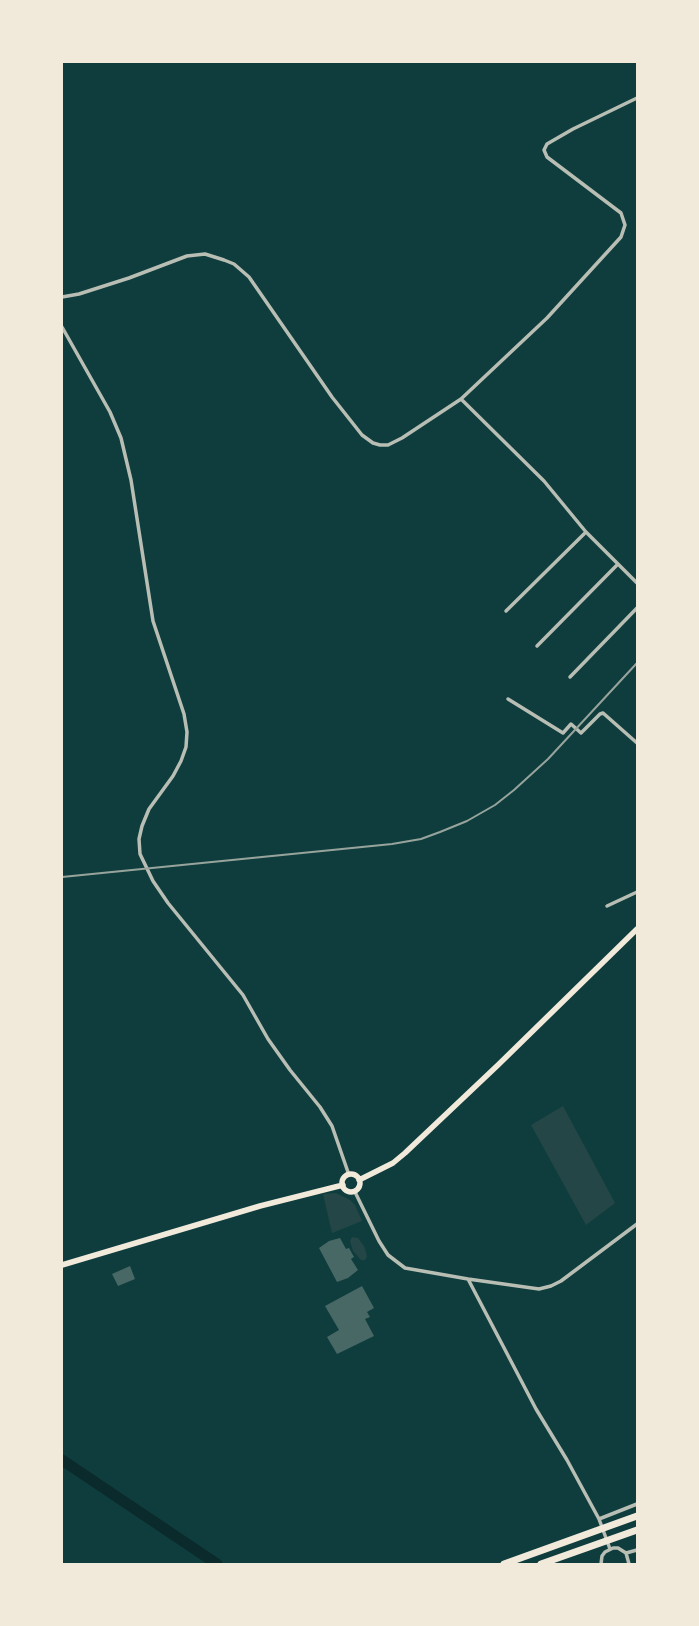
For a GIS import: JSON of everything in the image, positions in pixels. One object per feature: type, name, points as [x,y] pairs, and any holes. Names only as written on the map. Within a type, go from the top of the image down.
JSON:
[{"type":"highway","points":[[504,1564],[637,1516]]},
{"type":"highway","points":[[541,1564],[637,1530]]},
{"type":"main road","points":[[359,1180],[393,1163],[405,1153],[637,929]]},
{"type":"main road","points":[[349,1175],[356,1176],[359,1180],[359,1188],[355,1192],[347,1191],[342,1185],[344,1178],[349,1175]]},
{"type":"main road","points":[[62,1265],[260,1206],[342,1185]]},
{"type":"street","points":[[62,297],[79,294],[129,278],[187,256],[205,254],[234,264],[249,277],[332,397],[362,435],[373,443],[388,445],[461,399],[547,318],[621,237],[625,225],[621,213],[547,157],[544,150],[547,144],[573,129],[637,98]]},
{"type":"street","points":[[62,327],[110,412],[121,438],[131,480],[154,621],[184,714],[187,732],[186,747],[181,761],[173,776],[149,809],[142,826],[139,839],[140,854],[153,881],[168,903],[243,995],[268,1039],[290,1070],[320,1106],[332,1126],[349,1175]]},
{"type":"street","points":[[461,399],[544,481],[586,532],[637,583]]},
{"type":"street","points":[[506,611],[586,532]]},
{"type":"street","points":[[537,646],[617,564]]},
{"type":"street","points":[[570,677],[637,608]]},
{"type":"street","points":[[508,699],[563,733],[570,724],[581,733],[600,714],[603,713],[637,743]]},
{"type":"street","points":[[607,906],[637,892]]},
{"type":"street","points":[[355,1192],[379,1241],[388,1255],[405,1268],[468,1279],[539,1288],[551,1286],[569,1276],[637,1224]]},
{"type":"street","points":[[468,1279],[536,1409],[567,1460],[599,1519],[610,1549]]},
{"type":"street","points":[[599,1519],[637,1504]]},
{"type":"street","points":[[601,1564],[602,1556],[605,1552],[610,1549],[618,1548],[626,1553],[629,1564]]},
{"type":"street","points":[[626,1553],[637,1550]]},
{"type":"shaded area","points":[[563,1106],[615,1203],[586,1225],[531,1125]]},
{"type":"shaded area","points":[[336,1193],[350,1200],[355,1205],[362,1221],[332,1233],[323,1194]]},
{"type":"shaded area","points":[[352,1237],[358,1238],[364,1246],[367,1256],[365,1260],[361,1260],[353,1251],[350,1241]]},
{"type":"building","points":[[340,1238],[346,1249],[349,1248],[354,1257],[351,1259],[358,1270],[348,1278],[337,1282],[319,1248],[329,1241]]},
{"type":"building","points":[[130,1266],[135,1279],[118,1286],[112,1274]]},
{"type":"building","points":[[362,1286],[374,1308],[367,1312],[370,1317],[365,1319],[374,1336],[337,1354],[327,1337],[339,1330],[325,1306]]},
{"type":"waterway","points":[[62,1460],[217,1564]]},
{"type":"railway","points":[[62,877],[392,844],[421,839],[440,832],[467,821],[495,805],[514,790],[548,759],[637,663]]}]
